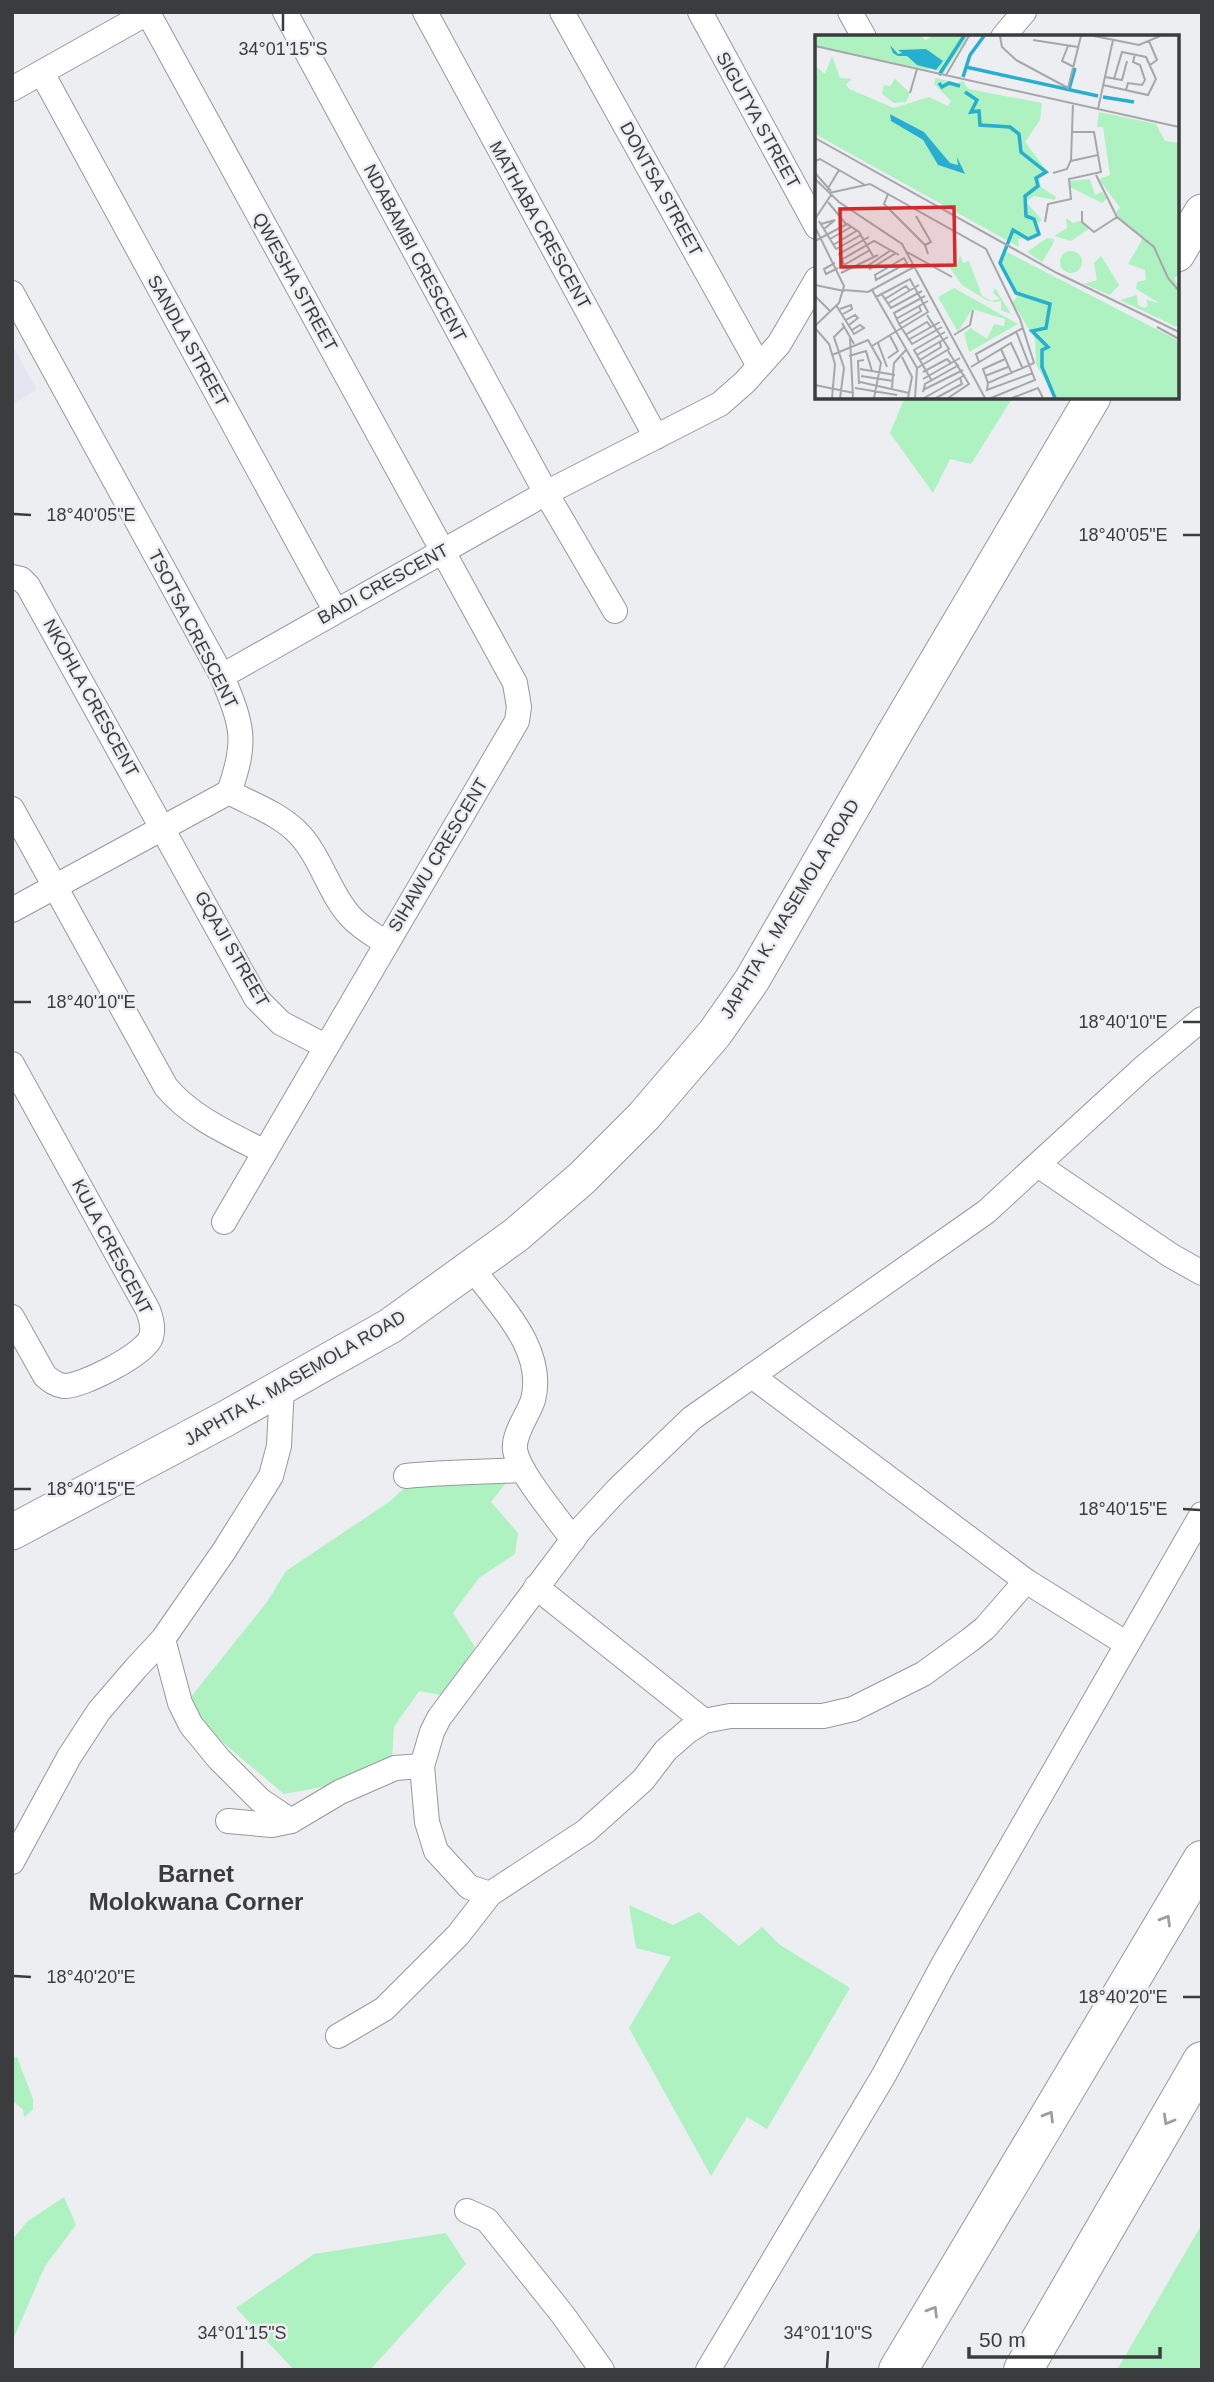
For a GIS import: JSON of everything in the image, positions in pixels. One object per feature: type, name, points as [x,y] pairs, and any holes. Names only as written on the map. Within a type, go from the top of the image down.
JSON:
[{"type":"highway","points":[[898,2370],[1202,1860]]},
{"type":"highway","points":[[1023,2370],[1202,2061]]},
{"type":"main road","points":[[1179,251],[1202,212]]},
{"type":"main road","name":"JAPHTA K. MASEMOLA ROAD","points":[[12,1532],[225,1419],[390,1326],[516,1235],[582,1178],[644,1116],[715,1033],[752,980],[892,736],[1092,399]]},
{"type":"street","name":"NDABAMBI CRESCENT","points":[[285,12],[546,493]]},
{"type":"street","name":"MATHABA CRESCENT","points":[[425,12],[656,437]]},
{"type":"street","name":"DONTSA STREET","points":[[562,12],[759,366]]},
{"type":"street","name":"SIGUTYA STREET","points":[[700,12],[815,223]]},
{"type":"street","points":[[850,12],[863,35]]},
{"type":"street","points":[[1005,35],[1024,12]]},
{"type":"street","points":[[12,89],[149,13]]},
{"type":"street","name":"QWESHA STREET","points":[[149,13],[442,552]]},
{"type":"street","name":"SANDLA STREET","points":[[42,72],[335,610]]},
{"type":"street","name":"BADI CRESCENT","points":[[222,676],[546,493],[720,404],[745,382],[779,344],[815,282]]},
{"type":"street","name":"TSOTSA CRESCENT","points":[[12,293],[222,676],[239,717],[241,745],[229,792]]},
{"type":"street","points":[[546,493],[615,611]]},
{"type":"street","name":"SIHAWU CRESCENT","points":[[224,1222],[517,721],[519,708],[515,683],[442,552]]},
{"type":"street","name":"NKOHLA CRESCENT","points":[[12,577],[21,579],[28,586],[163,828]]},
{"type":"street","points":[[12,910],[229,792],[278,817],[295,830],[307,843],[348,915],[361,928],[386,943]]},
{"type":"street","points":[[12,809],[166,1087],[180,1103],[197,1116],[265,1152]]},
{"type":"street","name":"GQAJI STREET","points":[[163,828],[256,998],[281,1023],[325,1046]]},
{"type":"street","points":[[490,1894],[469,1887],[436,1851],[427,1822],[422,1766],[439,1718],[573,1540],[617,1490],[692,1418],[986,1212],[1143,1068],[1202,1019]]},
{"type":"street","name":"KULA CRESCENT","points":[[12,1064],[148,1310],[152,1322],[151,1336],[145,1348],[82,1384],[62,1386],[45,1376],[12,1317]]},
{"type":"street","points":[[1038,1165],[1170,1255],[1202,1273]]},
{"type":"street","points":[[472,1268],[528,1344],[536,1386],[531,1406],[515,1441],[515,1450],[523,1470],[573,1540]]},
{"type":"street","points":[[752,1376],[1026,1581],[1127,1644]]},
{"type":"street","points":[[12,1862],[48,1791],[99,1711],[163,1639],[224,1551],[271,1476],[279,1446],[282,1386]]},
{"type":"street","points":[[406,1476],[523,1470]]},
{"type":"street","points":[[708,2370],[884,2074],[937,1976],[1202,1514]]},
{"type":"street","points":[[338,2036],[384,2009],[458,1935],[490,1894],[586,1831],[643,1780],[666,1750],[704,1720],[730,1716],[823,1716],[853,1709],[923,1674],[970,1640],[985,1628],[1026,1581]]},
{"type":"street","points":[[536,1587],[704,1720]]},
{"type":"street","points":[[163,1639],[180,1703],[191,1725],[219,1759],[260,1800],[291,1821]]},
{"type":"street","points":[[228,1821],[272,1825],[291,1821],[340,1792],[385,1772],[395,1768],[422,1766]]},
{"type":"street","points":[[467,2211],[487,2220],[563,2315],[602,2370]]},
{"type":"shaded area","points":[[12,345],[37,389],[12,405]]},
{"type":"green space","points":[[904,399],[1012,399],[971,464],[950,459],[933,493],[890,433]]},
{"type":"green space","points":[[509,1479],[491,1502],[518,1533],[515,1554],[479,1578],[453,1613],[475,1647],[446,1696],[419,1691],[394,1727],[392,1759],[342,1783],[284,1794],[182,1708],[267,1602],[286,1571],[389,1502],[410,1483]]},
{"type":"green space","points":[[629,1905],[673,1925],[699,1912],[739,1946],[762,1927],[780,1945],[850,1988],[767,2129],[747,2117],[711,2176],[629,2028],[671,1957],[636,1948]]},
{"type":"green space","points":[[17,2057],[33,2099],[33,2110],[24,2117],[23,2109],[12,2101],[12,2058]]},
{"type":"green space","points":[[64,2197],[76,2225],[45,2266],[12,2342],[12,2240],[28,2221]]},
{"type":"green space","points":[[1202,2224],[1202,2370],[1117,2370]]},
{"type":"green space","points":[[446,2233],[466,2264],[370,2370],[294,2370],[236,2308],[314,2254]]},
{"type":"district","name":"Barnet Molokwana Corner","points":[[196,1888]]}]
